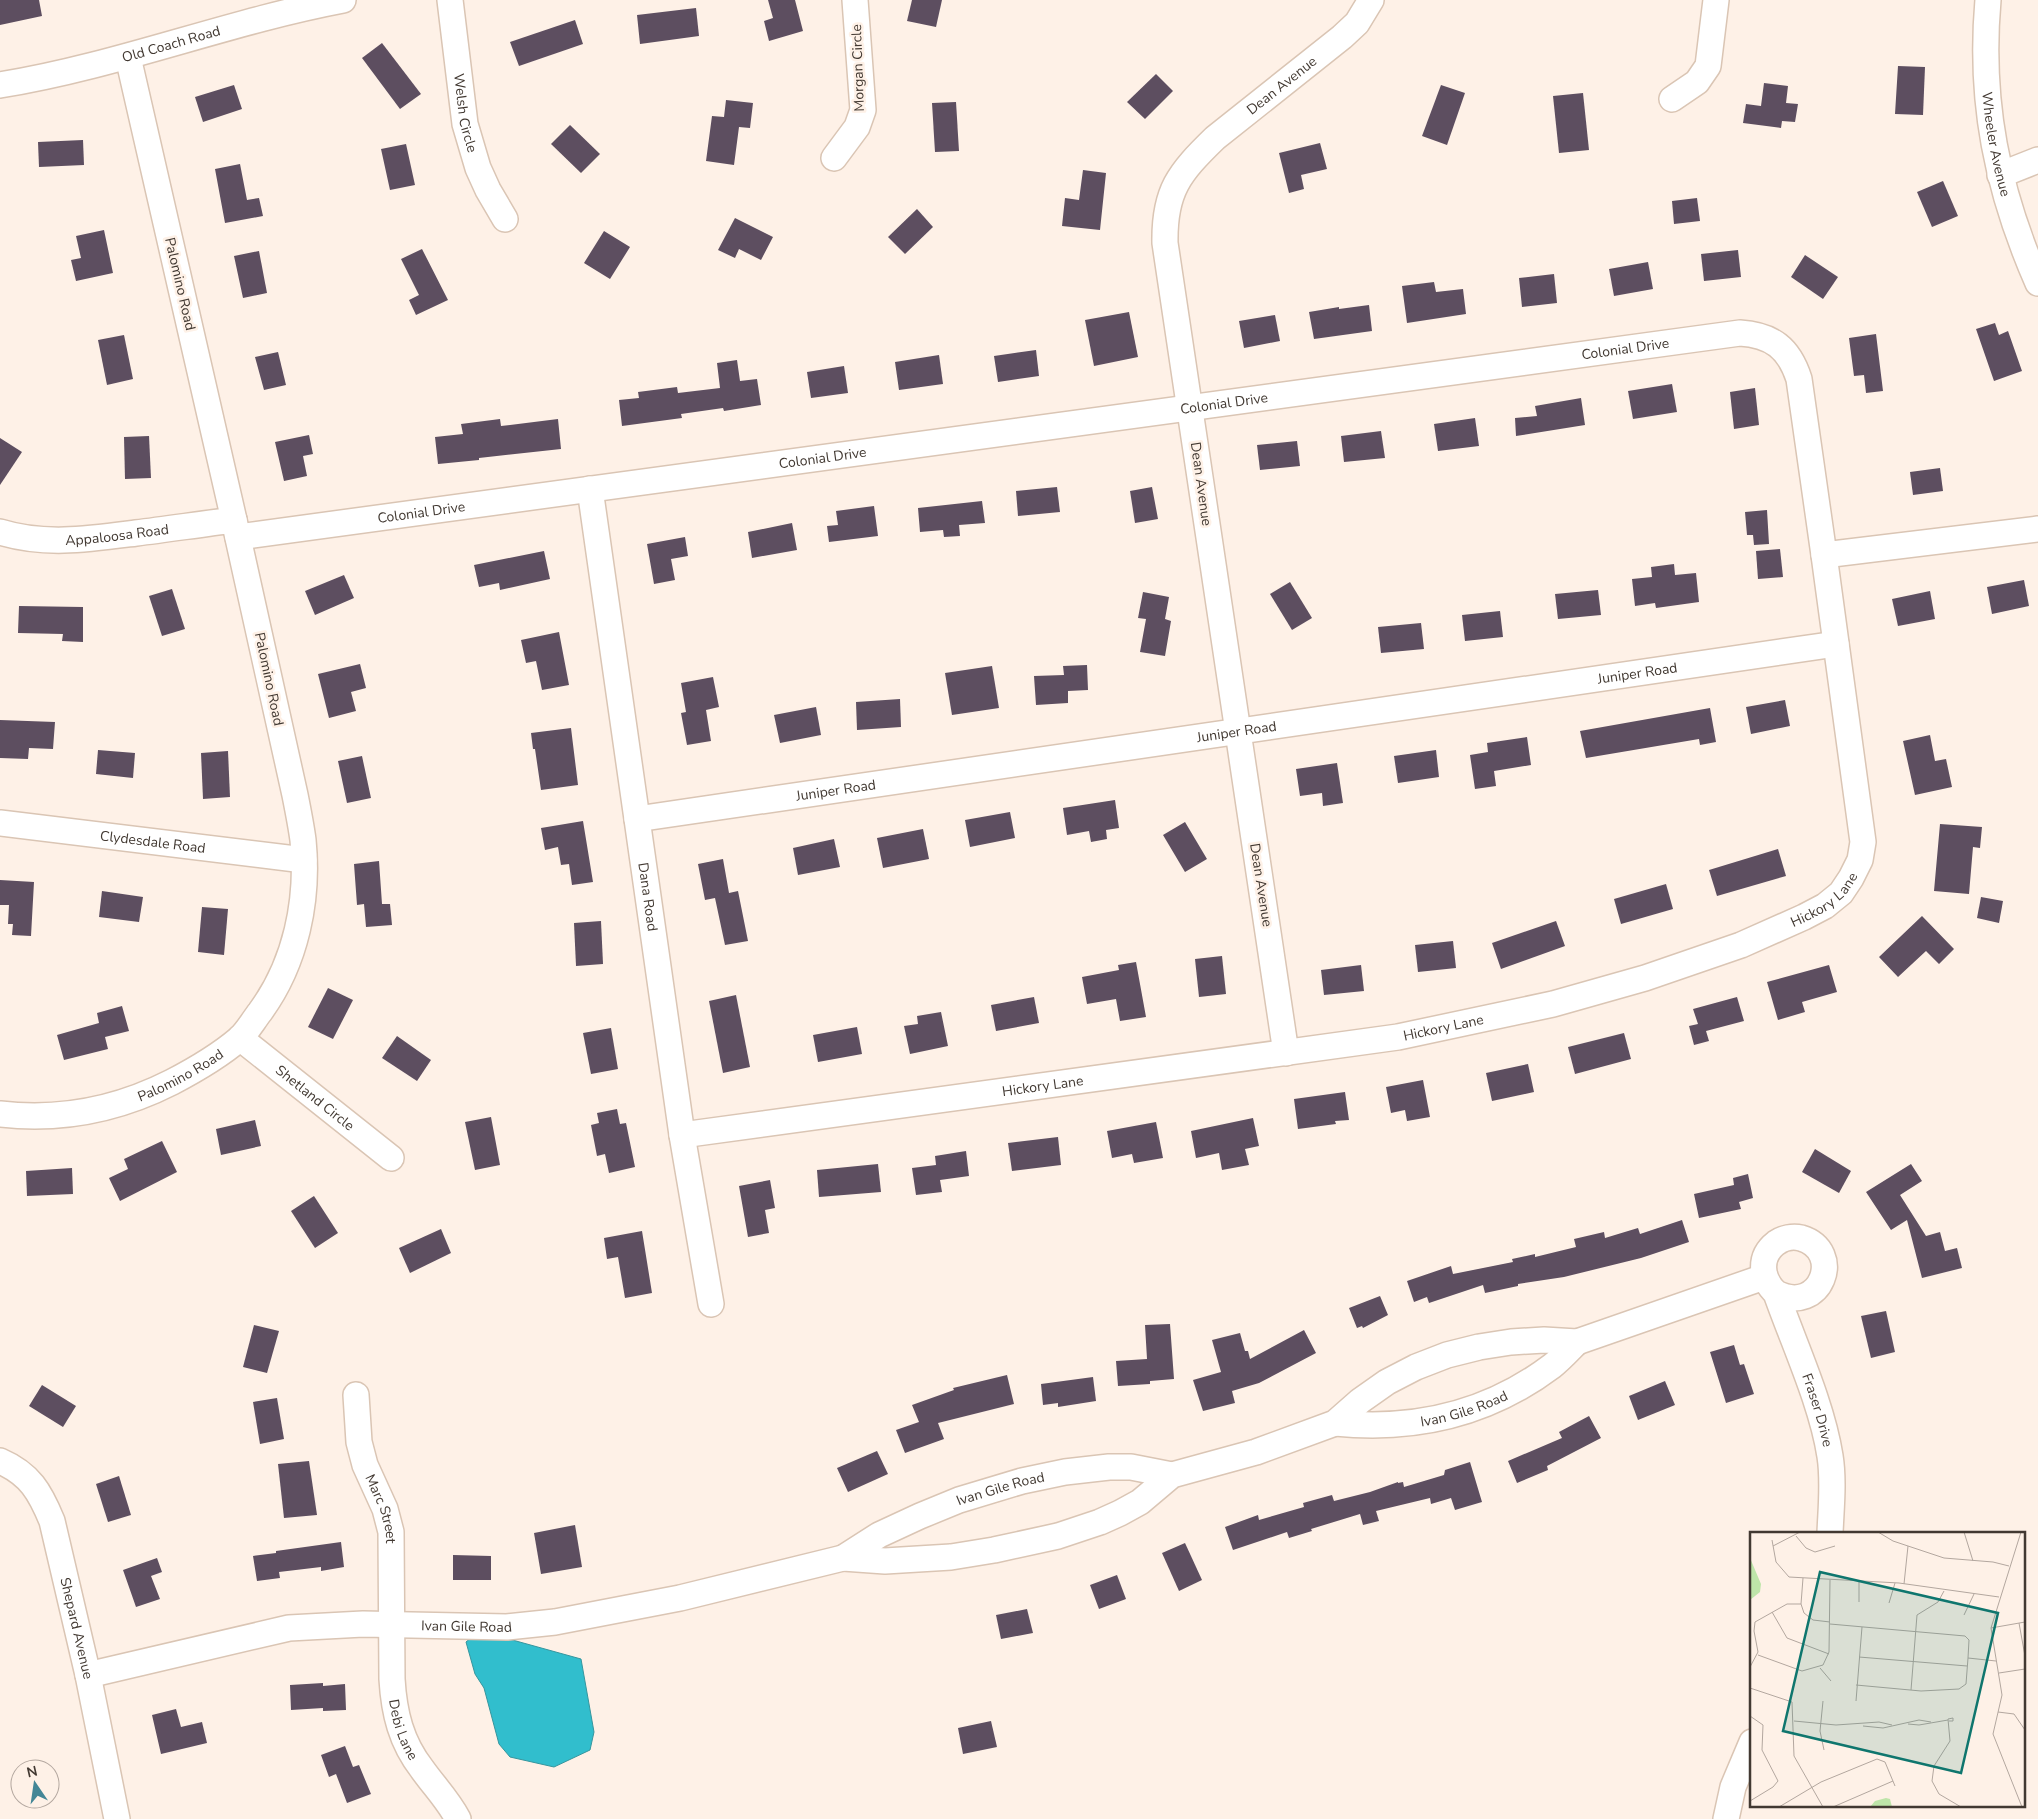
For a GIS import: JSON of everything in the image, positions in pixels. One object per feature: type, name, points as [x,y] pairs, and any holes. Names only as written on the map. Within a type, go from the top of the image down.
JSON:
[{"type":"street","name":"Old Coach Road","points":[[0,85],[80,69],[277,14],[343,0]]},
{"type":"street","name":"Welsh Circle","points":[[450,0],[465,124],[478,168],[505,219]]},
{"type":"street","name":"Morgan Circle","points":[[834,158],[857,127],[863,110],[855,0]]},
{"type":"street","name":"Dean Avenue","points":[[1286,1053],[1165,243],[1164,218],[1170,195],[1182,174],[1197,156],[1215,138],[1342,37],[1357,23],[1370,0]]},
{"type":"street","points":[[1672,99],[1697,82],[1708,66],[1716,0]]},
{"type":"street","name":"Wheeler Avenue","points":[[1988,0],[1984,54],[1987,102],[2000,175],[2038,283]]},
{"type":"street","name":"Palomino Road","points":[[0,1114],[25,1117],[59,1116],[93,1112],[126,1102],[187,1074],[240,1038],[270,998],[291,955],[297,933],[304,884],[303,838],[295,795],[128,57]]},
{"type":"street","points":[[2000,175],[2038,160]]},
{"type":"street","name":"Colonial Drive","points":[[236,528],[590,489],[1725,334],[1754,334],[1768,338],[1778,345],[1795,366],[1799,379],[1824,555]]},
{"type":"street","name":"Dana Road","points":[[590,489],[682,1135],[711,1304]]},
{"type":"street","name":"Appaloosa Road","points":[[0,532],[15,537],[46,541],[236,528]]},
{"type":"street","points":[[1824,555],[2038,529]]},
{"type":"street","name":"Hickory Lane","points":[[682,1135],[1398,1038],[1553,1004],[1645,978],[1741,945],[1804,917],[1825,906],[1841,893],[1860,860],[1863,842],[1824,555]]},
{"type":"street","name":"Juniper Road","points":[[637,819],[1836,644]]},
{"type":"street","name":"Clydesdale Road","points":[[0,823],[304,860]]},
{"type":"street","name":"Shetland Circle","points":[[240,1038],[390,1158]]},
{"type":"street","name":"Ivan Gile Road","points":[[88,1676],[289,1628],[333,1625],[507,1627],[555,1622],[680,1598],[843,1558],[909,1561],[965,1555],[1037,1541],[1079,1529],[1120,1513],[1140,1502],[1172,1475],[1256,1452],[1335,1423],[1360,1401],[1387,1382],[1416,1367],[1447,1355],[1511,1342],[1544,1340],[1577,1342],[1770,1285]]},
{"type":"street","name":"Fraser Drive","points":[[1770,1285],[1818,1410],[1827,1440],[1832,1478],[1830,1532]]},
{"type":"street","name":"Ivan Gile Road","points":[[1335,1423],[1368,1426],[1401,1425],[1434,1420],[1465,1411],[1496,1399],[1525,1384],[1553,1366],[1577,1342]]},
{"type":"street","name":"Marc Street","points":[[356,1395],[359,1442],[365,1465],[385,1509],[391,1532],[390,1625]]},
{"type":"street","name":"Shepard Avenue","points":[[0,1460],[30,1479],[43,1499],[58,1544],[88,1676],[117,1819]]},
{"type":"street","name":"Ivan Gile Road","points":[[843,1558],[879,1535],[920,1516],[959,1500],[1022,1481],[1072,1470],[1109,1466],[1131,1467],[1172,1475]]},
{"type":"street","name":"Debi Lane","points":[[390,1625],[393,1704],[399,1728],[422,1770],[452,1807],[458,1819]]},
{"type":"street","points":[[1726,1819],[1733,1787],[1750,1747]]},
{"type":"water","points":[[498,1636],[581,1659],[594,1732],[590,1750],[554,1767],[510,1757],[499,1744],[484,1688],[475,1674],[466,1642],[472,1637]]},
{"type":"building","points":[[0,0],[39,0],[42,16],[0,25]]},
{"type":"building","points":[[768,0],[795,0],[803,31],[769,41],[764,21],[773,18]]},
{"type":"building","points":[[912,0],[942,0],[936,27],[907,21]]},
{"type":"building","points":[[696,8],[699,36],[640,44],[637,15]]},
{"type":"building","points":[[575,20],[583,44],[519,66],[510,42]]},
{"type":"building","points":[[382,43],[421,94],[400,109],[362,58]]},
{"type":"building","points":[[1898,66],[1925,67],[1923,115],[1895,114]]},
{"type":"building","points":[[1156,74],[1173,91],[1145,119],[1127,102]]},
{"type":"building","points":[[1764,83],[1788,86],[1786,103],[1798,104],[1795,122],[1782,121],[1781,128],[1743,123],[1746,104],[1761,106]]},
{"type":"building","points":[[234,85],[242,109],[203,122],[195,97]]},
{"type":"building","points":[[1441,85],[1465,93],[1447,145],[1422,136]]},
{"type":"building","points":[[1583,93],[1589,150],[1559,153],[1553,96]]},
{"type":"building","points":[[726,100],[753,103],[750,128],[739,127],[734,165],[706,161],[712,116],[724,117]]},
{"type":"building","points":[[956,102],[959,151],[935,152],[932,103]]},
{"type":"building","points":[[570,125],[600,154],[581,173],[551,144]]},
{"type":"building","points":[[83,140],[84,165],[39,167],[38,142]]},
{"type":"building","points":[[1320,143],[1327,169],[1301,175],[1304,189],[1289,193],[1279,153]]},
{"type":"building","points":[[406,144],[415,185],[390,190],[381,149]]},
{"type":"building","points":[[240,164],[247,200],[259,198],[263,216],[225,223],[215,169]]},
{"type":"building","points":[[1083,170],[1106,173],[1100,230],[1062,226],[1065,198],[1079,200]]},
{"type":"building","points":[[1943,181],[1958,216],[1932,227],[1917,192]]},
{"type":"building","points":[[1697,198],[1700,221],[1674,224],[1672,201]]},
{"type":"building","points":[[917,209],[933,227],[905,254],[888,237]]},
{"type":"building","points":[[735,218],[773,237],[761,260],[739,249],[735,258],[718,250]]},
{"type":"building","points":[[104,230],[113,273],[76,281],[71,260],[81,258],[76,236]]},
{"type":"building","points":[[604,231],[630,247],[610,279],[584,263]]},
{"type":"building","points":[[422,249],[448,300],[416,315],[409,300],[419,295],[401,259]]},
{"type":"building","points":[[1738,250],[1741,277],[1704,281],[1701,254]]},
{"type":"building","points":[[259,251],[267,293],[243,298],[234,256]]},
{"type":"building","points":[[1805,255],[1838,277],[1823,299],[1791,277]]},
{"type":"building","points":[[1648,262],[1653,289],[1614,296],[1609,269]]},
{"type":"building","points":[[1554,274],[1557,303],[1522,307],[1519,278]]},
{"type":"building","points":[[1434,282],[1436,292],[1463,289],[1466,314],[1407,323],[1402,286]]},
{"type":"building","points":[[1369,305],[1372,331],[1314,339],[1309,312]]},
{"type":"building","points":[[1129,312],[1138,357],[1094,366],[1085,320]]},
{"type":"building","points":[[1275,315],[1280,341],[1244,348],[1239,321]]},
{"type":"building","points":[[1995,323],[1999,335],[2008,331],[2022,371],[1994,381],[1976,329]]},
{"type":"building","points":[[1876,334],[1883,391],[1866,393],[1864,375],[1854,376],[1849,338]]},
{"type":"building","points":[[124,335],[133,379],[107,385],[98,340]]},
{"type":"building","points":[[1036,350],[1039,376],[998,382],[994,356]]},
{"type":"building","points":[[278,352],[286,385],[264,390],[255,357]]},
{"type":"building","points":[[939,355],[943,384],[899,390],[895,362]]},
{"type":"building","points":[[737,360],[740,381],[757,379],[761,405],[724,411],[723,408],[681,414],[682,418],[622,426],[619,400],[639,398],[638,392],[677,387],[678,393],[720,388],[717,363]]},
{"type":"building","points":[[844,366],[848,393],[811,398],[807,372]]},
{"type":"building","points":[[1672,384],[1677,412],[1633,419],[1628,391]]},
{"type":"building","points":[[1755,388],[1759,425],[1734,429],[1730,392]]},
{"type":"building","points":[[1581,398],[1585,425],[1516,436],[1515,418],[1537,416],[1535,406]]},
{"type":"building","points":[[1475,418],[1479,446],[1438,451],[1434,424]]},
{"type":"building","points":[[500,419],[501,426],[558,419],[561,449],[438,464],[435,437],[463,434],[461,424]]},
{"type":"building","points":[[1381,431],[1385,458],[1344,462],[1341,436]]},
{"type":"building","points":[[309,435],[313,454],[303,456],[307,476],[284,481],[275,442]]},
{"type":"building","points":[[149,436],[151,478],[125,479],[124,437]]},
{"type":"building","points":[[0,438],[22,452],[0,485]]},
{"type":"building","points":[[1297,441],[1300,466],[1260,470],[1257,445]]},
{"type":"building","points":[[1940,468],[1943,491],[1913,495],[1910,472]]},
{"type":"building","points":[[1057,487],[1060,512],[1018,516],[1016,491]]},
{"type":"building","points":[[1152,487],[1158,519],[1135,523],[1130,491]]},
{"type":"building","points":[[982,501],[985,523],[959,525],[960,536],[944,537],[943,530],[920,532],[918,508]]},
{"type":"building","points":[[874,506],[878,536],[829,542],[827,526],[838,525],[836,511]]},
{"type":"building","points":[[1767,510],[1769,544],[1754,545],[1753,535],[1747,535],[1745,512]]},
{"type":"building","points":[[792,523],[797,550],[752,558],[748,532]]},
{"type":"building","points":[[685,537],[688,556],[671,559],[675,580],[654,584],[647,544]]},
{"type":"building","points":[[1780,549],[1783,577],[1758,579],[1756,551]]},
{"type":"building","points":[[544,551],[550,579],[500,590],[499,583],[479,587],[474,565]]},
{"type":"building","points":[[1674,564],[1675,575],[1696,573],[1699,602],[1656,608],[1655,603],[1635,606],[1632,579],[1652,577],[1651,567]]},
{"type":"building","points":[[344,575],[354,598],[315,615],[305,591]]},
{"type":"building","points":[[2024,580],[2029,606],[1992,614],[1987,587]]},
{"type":"building","points":[[1290,582],[1312,618],[1292,630],[1270,594]]},
{"type":"building","points":[[172,589],[185,629],[162,636],[149,596]]},
{"type":"building","points":[[1598,590],[1601,615],[1558,619],[1555,594]]},
{"type":"building","points":[[1930,591],[1935,619],[1898,626],[1892,599]]},
{"type":"building","points":[[1143,592],[1169,597],[1165,619],[1171,621],[1165,656],[1140,652],[1146,619],[1138,618]]},
{"type":"building","points":[[19,606],[83,607],[83,642],[62,641],[63,634],[18,633]]},
{"type":"building","points":[[1500,611],[1503,637],[1465,641],[1462,615]]},
{"type":"building","points":[[1421,623],[1424,649],[1381,653],[1378,627]]},
{"type":"building","points":[[559,632],[569,685],[542,690],[536,661],[526,663],[521,640]]},
{"type":"building","points":[[360,664],[366,688],[351,692],[356,711],[329,718],[318,674]]},
{"type":"building","points":[[1087,665],[1088,690],[1068,691],[1068,703],[1036,705],[1034,676],[1064,675],[1063,666]]},
{"type":"building","points":[[992,666],[999,708],[952,715],[945,673]]},
{"type":"building","points":[[713,677],[719,707],[706,710],[711,741],[687,745],[681,713],[686,712],[681,683]]},
{"type":"building","points":[[900,699],[901,727],[857,730],[856,702]]},
{"type":"building","points":[[1785,700],[1790,726],[1751,734],[1746,707]]},
{"type":"building","points":[[816,707],[821,735],[780,743],[774,715]]},
{"type":"building","points":[[1710,708],[1716,742],[1700,745],[1699,739],[1586,758],[1580,731]]},
{"type":"building","points":[[0,720],[55,722],[53,749],[29,748],[28,759],[0,758]]},
{"type":"building","points":[[571,728],[578,785],[541,790],[531,733]]},
{"type":"building","points":[[1930,735],[1935,761],[1946,759],[1952,787],[1915,795],[1903,741]]},
{"type":"building","points":[[1527,737],[1531,765],[1494,771],[1496,786],[1475,789],[1470,755],[1488,752],[1487,743]]},
{"type":"building","points":[[98,750],[135,753],[133,778],[96,774]]},
{"type":"building","points":[[1436,750],[1439,777],[1398,783],[1394,756]]},
{"type":"building","points":[[228,751],[230,797],[203,799],[201,753]]},
{"type":"building","points":[[362,756],[371,798],[347,803],[338,761]]},
{"type":"building","points":[[1337,763],[1343,803],[1323,806],[1322,793],[1300,796],[1296,769]]},
{"type":"building","points":[[1115,800],[1119,828],[1106,830],[1107,839],[1091,842],[1089,831],[1067,835],[1063,808]]},
{"type":"building","points":[[1010,812],[1015,838],[970,847],[965,820]]},
{"type":"building","points":[[583,821],[593,882],[572,885],[569,864],[561,865],[558,847],[545,850],[541,828]]},
{"type":"building","points":[[1185,822],[1207,859],[1185,872],[1163,835]]},
{"type":"building","points":[[1940,824],[1982,827],[1980,848],[1973,847],[1969,894],[1934,891]]},
{"type":"building","points":[[923,829],[929,859],[883,868],[877,838]]},
{"type":"building","points":[[834,839],[840,867],[798,875],[793,848]]},
{"type":"building","points":[[1778,849],[1786,876],[1717,896],[1709,870]]},
{"type":"building","points":[[723,859],[729,893],[738,891],[748,941],[725,945],[715,898],[705,900],[698,864]]},
{"type":"building","points":[[379,861],[382,904],[390,904],[392,925],[366,927],[364,904],[357,905],[354,864]]},
{"type":"building","points":[[0,880],[34,882],[31,936],[12,935],[13,924],[8,924],[9,905],[0,905]]},
{"type":"building","points":[[1666,884],[1673,909],[1621,924],[1614,899]]},
{"type":"building","points":[[102,891],[143,897],[139,922],[99,917]]},
{"type":"building","points":[[1981,897],[2003,901],[1999,923],[1977,918]]},
{"type":"building","points":[[202,907],[228,909],[224,955],[198,952]]},
{"type":"building","points":[[1922,916],[1954,949],[1939,964],[1926,951],[1898,977],[1879,957]]},
{"type":"building","points":[[601,921],[603,964],[576,966],[574,923]]},
{"type":"building","points":[[1556,921],[1565,946],[1501,969],[1492,943]]},
{"type":"building","points":[[1453,941],[1456,968],[1418,972],[1415,945]]},
{"type":"building","points":[[1222,956],[1226,994],[1199,997],[1195,959]]},
{"type":"building","points":[[1136,962],[1146,1017],[1120,1021],[1116,999],[1087,1004],[1082,977],[1119,970],[1118,965]]},
{"type":"building","points":[[1361,965],[1364,991],[1324,995],[1321,970]]},
{"type":"building","points":[[1829,965],[1837,992],[1802,1002],[1805,1012],[1778,1020],[1767,982]]},
{"type":"building","points":[[328,988],[353,1000],[333,1039],[308,1027]]},
{"type":"building","points":[[736,995],[750,1067],[723,1073],[709,1001]]},
{"type":"building","points":[[1034,997],[1039,1023],[996,1031],[991,1005]]},
{"type":"building","points":[[1737,997],[1744,1021],[1706,1031],[1709,1041],[1694,1045],[1689,1026],[1698,1024],[1693,1009]]},
{"type":"building","points":[[122,1006],[129,1031],[105,1037],[108,1049],[64,1060],[57,1035],[99,1023],[97,1013]]},
{"type":"building","points":[[941,1012],[948,1046],[910,1054],[904,1026],[918,1024],[917,1016]]},
{"type":"building","points":[[857,1027],[862,1054],[818,1062],[813,1035]]},
{"type":"building","points":[[611,1028],[618,1069],[591,1074],[583,1033]]},
{"type":"building","points":[[1624,1033],[1631,1059],[1575,1074],[1568,1047]]},
{"type":"building","points":[[397,1036],[431,1060],[417,1081],[382,1058]]},
{"type":"building","points":[[1528,1064],[1534,1092],[1492,1101],[1486,1073]]},
{"type":"building","points":[[1423,1080],[1430,1117],[1407,1121],[1405,1110],[1391,1113],[1386,1087]]},
{"type":"building","points":[[1345,1092],[1349,1120],[1335,1121],[1336,1124],[1298,1129],[1294,1099]]},
{"type":"building","points":[[617,1109],[620,1124],[626,1123],[635,1167],[609,1173],[605,1154],[597,1156],[591,1125],[599,1123],[597,1113]]},
{"type":"building","points":[[491,1117],[500,1165],[475,1170],[465,1122]]},
{"type":"building","points":[[1253,1118],[1259,1146],[1245,1149],[1249,1165],[1222,1170],[1219,1153],[1196,1158],[1191,1131]]},
{"type":"building","points":[[255,1120],[261,1146],[221,1155],[216,1129]]},
{"type":"building","points":[[1156,1122],[1163,1158],[1134,1163],[1132,1154],[1112,1158],[1107,1131]]},
{"type":"building","points":[[1058,1137],[1061,1165],[1012,1171],[1008,1143]]},
{"type":"building","points":[[162,1141],[177,1172],[120,1201],[109,1178],[128,1169],[124,1159]]},
{"type":"building","points":[[1815,1149],[1851,1171],[1839,1193],[1802,1172]]},
{"type":"building","points":[[966,1151],[969,1176],[940,1180],[942,1192],[916,1195],[912,1168],[936,1165],[935,1156]]},
{"type":"building","points":[[878,1164],[881,1192],[819,1197],[817,1170]]},
{"type":"building","points":[[1911,1164],[1922,1181],[1900,1195],[1926,1236],[1940,1232],[1945,1251],[1957,1248],[1962,1268],[1922,1278],[1907,1220],[1891,1230],[1866,1192]]},
{"type":"building","points":[[72,1168],[73,1194],[27,1196],[26,1171]]},
{"type":"building","points":[[1748,1174],[1753,1198],[1739,1202],[1741,1209],[1699,1218],[1694,1194],[1734,1185],[1733,1178]]},
{"type":"building","points":[[770,1180],[775,1208],[765,1210],[769,1233],[748,1237],[739,1186]]},
{"type":"building","points":[[314,1196],[338,1233],[315,1248],[291,1211]]},
{"type":"building","points":[[1682,1220],[1689,1242],[1641,1258],[1564,1277],[1518,1284],[1518,1286],[1485,1293],[1483,1285],[1429,1303],[1427,1297],[1414,1302],[1407,1281],[1451,1266],[1453,1274],[1513,1262],[1512,1259],[1535,1254],[1535,1257],[1576,1247],[1574,1239],[1604,1232],[1605,1238],[1638,1228],[1640,1234]]},
{"type":"building","points":[[441,1229],[451,1253],[410,1273],[399,1248]]},
{"type":"building","points":[[642,1231],[652,1293],[625,1298],[618,1257],[607,1259],[604,1238]]},
{"type":"building","points":[[1380,1296],[1388,1315],[1363,1328],[1362,1326],[1357,1328],[1349,1308]]},
{"type":"building","points":[[1886,1311],[1895,1352],[1871,1358],[1861,1316]]},
{"type":"building","points":[[1170,1324],[1174,1379],[1150,1381],[1150,1384],[1118,1386],[1116,1361],[1147,1359],[1145,1325]]},
{"type":"building","points":[[254,1325],[279,1331],[267,1373],[243,1367]]},
{"type":"building","points":[[1304,1330],[1316,1353],[1259,1383],[1232,1391],[1235,1403],[1203,1411],[1193,1380],[1221,1372],[1212,1340],[1240,1333],[1245,1351],[1248,1351],[1250,1359]]},
{"type":"building","points":[[1734,1345],[1740,1365],[1744,1364],[1754,1394],[1726,1403],[1710,1352]]},
{"type":"building","points":[[1007,1375],[1014,1404],[938,1423],[944,1439],[905,1453],[896,1430],[919,1422],[912,1405],[954,1390],[953,1388]]},
{"type":"building","points":[[1093,1377],[1096,1401],[1058,1407],[1058,1403],[1043,1405],[1041,1384]]},
{"type":"building","points":[[1665,1381],[1675,1405],[1638,1420],[1629,1396]]},
{"type":"building","points":[[42,1385],[76,1406],[63,1427],[29,1406]]},
{"type":"building","points":[[277,1398],[284,1439],[260,1444],[253,1402]]},
{"type":"building","points":[[1589,1416],[1601,1438],[1547,1466],[1548,1470],[1517,1483],[1508,1461],[1562,1438],[1559,1432]]},
{"type":"building","points":[[877,1451],[888,1474],[848,1492],[837,1468]]},
{"type":"building","points":[[309,1461],[317,1515],[284,1518],[278,1464]]},
{"type":"building","points":[[1470,1462],[1482,1502],[1455,1510],[1451,1498],[1431,1504],[1430,1498],[1376,1511],[1379,1521],[1363,1525],[1360,1514],[1289,1538],[1287,1532],[1233,1550],[1225,1527],[1258,1515],[1259,1520],[1304,1507],[1303,1503],[1332,1495],[1334,1501],[1370,1492],[1398,1482],[1403,1482],[1404,1487],[1444,1475],[1445,1470]]},
{"type":"building","points":[[119,1476],[131,1515],[108,1522],[96,1484]]},
{"type":"building","points":[[575,1525],[582,1567],[541,1574],[534,1533]]},
{"type":"building","points":[[341,1542],[344,1567],[321,1571],[321,1567],[279,1572],[280,1578],[257,1581],[253,1556]]},
{"type":"building","points":[[1185,1543],[1202,1580],[1179,1591],[1162,1553]]},
{"type":"building","points":[[453,1555],[491,1556],[491,1580],[453,1580]]},
{"type":"building","points":[[157,1558],[162,1572],[151,1576],[160,1599],[136,1607],[123,1570]]},
{"type":"building","points":[[1117,1575],[1126,1599],[1099,1609],[1090,1585]]},
{"type":"building","points":[[1027,1609],[1033,1633],[1001,1639],[996,1615]]},
{"type":"building","points":[[323,1683],[323,1686],[345,1684],[346,1710],[323,1711],[323,1708],[291,1710],[290,1685]]},
{"type":"building","points":[[176,1709],[181,1727],[202,1722],[207,1743],[161,1754],[152,1715]]},
{"type":"building","points":[[991,1721],[997,1747],[963,1754],[958,1728]]},
{"type":"building","points":[[345,1746],[353,1767],[359,1765],[371,1794],[347,1803],[336,1774],[329,1777],[321,1755]]}]
